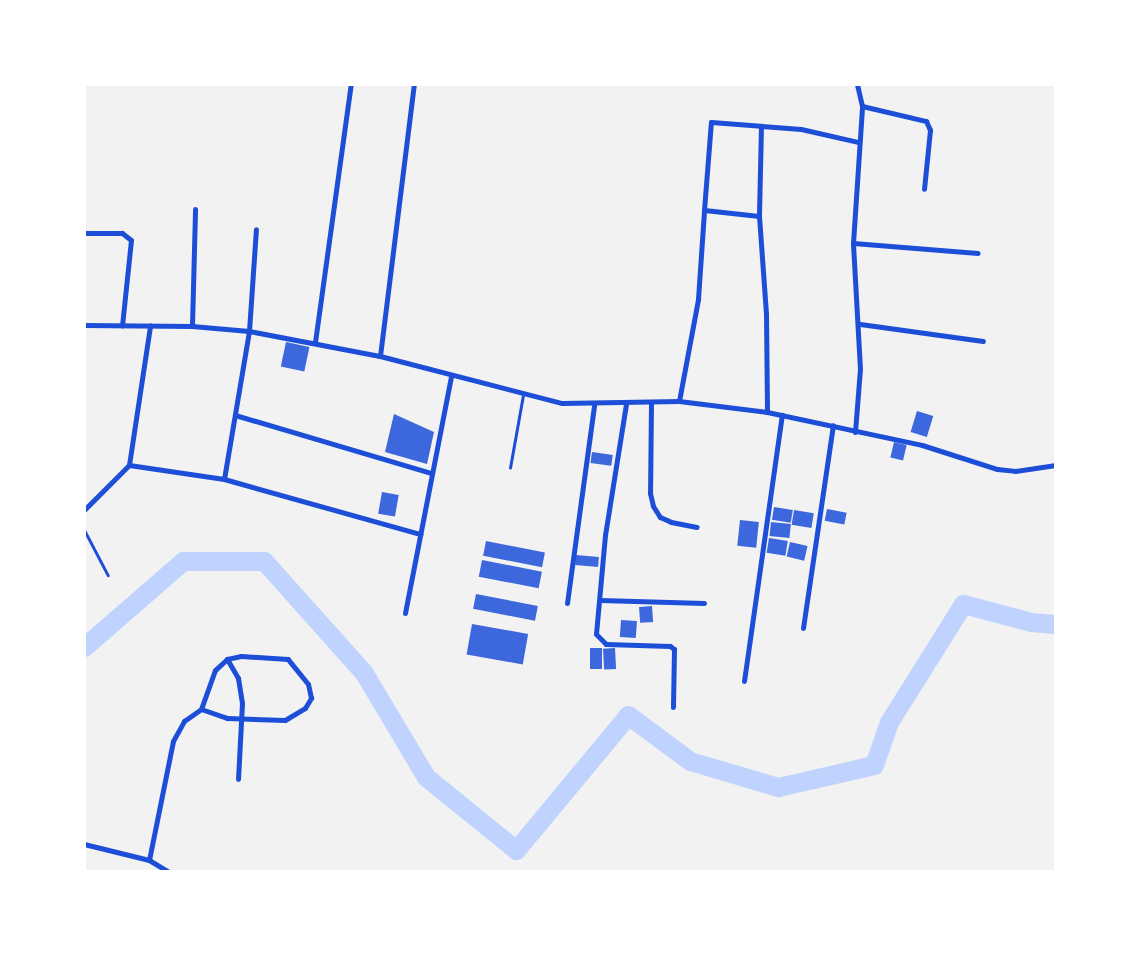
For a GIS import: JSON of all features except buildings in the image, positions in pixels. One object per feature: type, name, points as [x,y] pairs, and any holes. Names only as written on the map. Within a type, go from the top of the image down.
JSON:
[{"type":"street","points":[[315,342],[351,84]]},
{"type":"street","points":[[380,356],[415,84]]},
{"type":"street","points":[[855,432],[860,369],[860,324],[853,243],[862,106],[858,84]]},
{"type":"street","points":[[862,106],[926,121],[930,130],[924,189]]},
{"type":"street","points":[[680,401],[698,299],[709,124],[714,121],[801,129],[858,142]]},
{"type":"street","points":[[761,126],[759,216],[766,314],[766,412]]},
{"type":"street","points":[[192,326],[195,209]]},
{"type":"street","points":[[704,209],[707,212],[759,216]]},
{"type":"street","points":[[225,479],[249,331],[256,229]]},
{"type":"street","points":[[84,233],[122,233],[131,240],[122,326]]},
{"type":"street","points":[[853,243],[978,253]]},
{"type":"street","points":[[860,324],[983,341]]},
{"type":"street","points":[[84,325],[192,326],[249,331],[380,356],[562,403],[594,405],[680,401],[766,412],[833,425],[1007,470],[1056,465]]},
{"type":"street","points":[[84,510],[129,465],[150,326]]},
{"type":"street","points":[[405,613],[451,376]]},
{"type":"street","points":[[651,403],[650,493],[653,506],[660,517],[697,527]]},
{"type":"street","points":[[626,404],[605,535],[596,634],[602,643],[670,646],[674,649],[673,707]]},
{"type":"street","points":[[567,603],[594,405]]},
{"type":"street","points":[[235,415],[431,473]]},
{"type":"street","points":[[744,681],[782,415]]},
{"type":"street","points":[[803,628],[833,425]]},
{"type":"street","points":[[129,465],[225,479],[420,534]]},
{"type":"street","points":[[600,600],[704,603]]},
{"type":"street","points":[[149,860],[173,741],[184,721],[201,709],[215,670],[227,659],[255,655],[288,659],[308,684],[311,698],[296,715],[285,719],[241,719],[215,715],[201,709]]},
{"type":"street","points":[[227,659],[241,686],[238,779]]},
{"type":"street","points":[[84,844],[149,860],[169,872]]},
{"type":"lane","points":[[510,468],[523,395]]},
{"type":"lane","points":[[84,529],[108,575]]},
{"type":"waterway","points":[[84,647],[183,561],[264,561],[364,673],[426,777],[516,850],[628,715],[690,761],[778,787],[874,765],[889,722],[963,604],[1031,622],[1056,624]]}]
